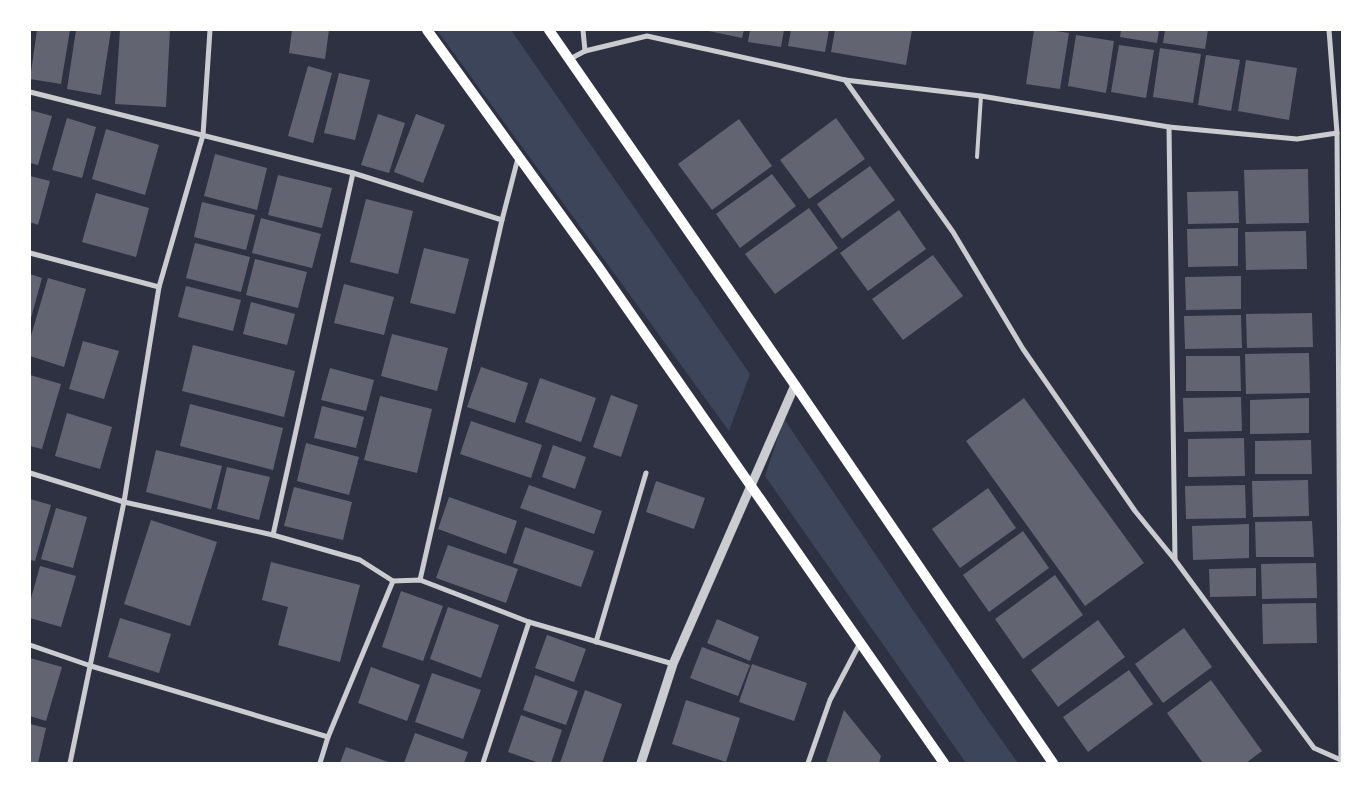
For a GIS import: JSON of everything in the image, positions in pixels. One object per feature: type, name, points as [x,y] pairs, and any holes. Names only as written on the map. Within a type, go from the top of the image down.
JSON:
[{"type":"main road","points":[[427,30],[597,265],[944,763]]},
{"type":"main road","points":[[549,30],[795,384],[1053,763]]},
{"type":"street","points":[[70,763],[124,502],[159,287],[203,135],[210,30]]},
{"type":"street","points":[[583,30],[585,51]]},
{"type":"street","points":[[845,80],[952,232],[1023,349],[1135,511],[1175,560],[1314,748],[1341,762],[1337,133],[1329,30]]},
{"type":"street","points":[[570,59],[585,51],[647,36],[845,80],[981,96],[1169,127],[1297,139],[1337,133]]},
{"type":"street","points":[[30,92],[353,173],[502,220]]},
{"type":"street","points":[[1169,127],[1175,560]]},
{"type":"street","points":[[420,580],[502,220],[518,158]]},
{"type":"street","points":[[273,535],[353,173]]},
{"type":"street","points":[[30,253],[159,287]]},
{"type":"street","points":[[641,763],[672,664],[752,486],[795,384]]},
{"type":"street","points":[[30,473],[124,502],[273,535],[360,560],[392,581],[420,580],[529,622],[672,664]]},
{"type":"street","points":[[596,642],[646,473]]},
{"type":"street","points":[[320,763],[328,737],[392,581]]},
{"type":"street","points":[[483,763],[529,622]]},
{"type":"street","points":[[808,763],[830,700],[860,643]]},
{"type":"street","points":[[30,645],[91,666],[328,737]]},
{"type":"lane","points":[[977,157],[981,96]]},
{"type":"shaded area","points":[[437,30],[511,30],[750,374],[729,431]]},
{"type":"shaded area","points":[[784,419],[1018,763],[966,763],[765,476]]},
{"type":"building","points":[[37,30],[70,30],[61,84],[30,79]]},
{"type":"building","points":[[76,30],[111,30],[101,95],[67,89]]},
{"type":"building","points":[[120,30],[170,30],[166,107],[115,104]]},
{"type":"building","points":[[292,30],[329,30],[325,59],[289,53]]},
{"type":"building","points":[[704,30],[744,30],[742,38]]},
{"type":"building","points":[[750,30],[784,30],[781,47],[748,42]]},
{"type":"building","points":[[791,30],[829,30],[825,52],[788,46]]},
{"type":"building","points":[[835,30],[912,30],[906,65],[831,52]]},
{"type":"building","points":[[1034,30],[1069,33],[1060,89],[1026,84]]},
{"type":"building","points":[[1121,30],[1159,30],[1157,43],[1120,37]]},
{"type":"building","points":[[1165,30],[1208,30],[1205,49],[1163,43]]},
{"type":"building","points":[[1076,35],[1114,41],[1106,93],[1068,86]]},
{"type":"building","points":[[1119,45],[1154,50],[1146,98],[1111,92]]},
{"type":"building","points":[[1160,48],[1201,54],[1193,103],[1153,97]]},
{"type":"building","points":[[1206,55],[1240,60],[1231,111],[1198,105]]},
{"type":"building","points":[[1246,60],[1297,68],[1289,120],[1238,111]]},
{"type":"building","points":[[308,66],[332,73],[313,143],[288,136]]},
{"type":"building","points":[[339,73],[370,80],[355,140],[324,133]]},
{"type":"building","points":[[30,110],[52,116],[38,165],[30,163]]},
{"type":"building","points":[[378,114],[405,123],[389,173],[361,165]]},
{"type":"building","points":[[416,114],[445,125],[423,183],[394,172]]},
{"type":"building","points":[[67,118],[96,127],[82,178],[52,170]]},
{"type":"building","points":[[836,118],[865,159],[809,199],[780,160]]},
{"type":"building","points":[[739,119],[772,166],[712,210],[678,164]]},
{"type":"building","points":[[106,129],[159,145],[145,195],[92,179]]},
{"type":"building","points":[[215,154],[267,168],[257,210],[204,196]]},
{"type":"building","points":[[870,166],[895,200],[842,239],[817,204]]},
{"type":"building","points":[[1308,169],[1309,223],[1246,224],[1244,170]]},
{"type":"building","points":[[772,174],[796,206],[740,248],[716,214]]},
{"type":"building","points":[[278,175],[332,188],[322,228],[268,215]]},
{"type":"building","points":[[30,176],[50,181],[38,225],[30,222]]},
{"type":"building","points":[[1238,191],[1239,223],[1188,224],[1187,192]]},
{"type":"building","points":[[96,193],[149,208],[136,257],[82,242]]},
{"type":"building","points":[[366,199],[413,211],[398,274],[350,262]]},
{"type":"building","points":[[202,202],[255,215],[246,250],[194,237]]},
{"type":"building","points":[[809,208],[838,248],[775,294],[745,254]]},
{"type":"building","points":[[899,210],[926,249],[868,291],[840,253]]},
{"type":"building","points":[[261,218],[321,234],[312,268],[252,253]]},
{"type":"building","points":[[1238,228],[1238,266],[1188,267],[1187,229]]},
{"type":"building","points":[[1306,231],[1307,269],[1246,270],[1245,232]]},
{"type":"building","points":[[195,243],[250,257],[241,292],[186,278]]},
{"type":"building","points":[[424,248],[469,259],[455,314],[410,303]]},
{"type":"building","points":[[933,255],[963,296],[903,340],[872,299]]},
{"type":"building","points":[[255,259],[307,272],[298,308],[246,295]]},
{"type":"building","points":[[30,274],[42,278],[31,318],[30,318]]},
{"type":"building","points":[[1241,276],[1241,309],[1186,310],[1185,277]]},
{"type":"building","points":[[48,278],[86,289],[64,367],[30,356],[30,339]]},
{"type":"building","points":[[344,284],[394,297],[384,335],[334,323]]},
{"type":"building","points":[[186,286],[241,300],[233,331],[178,317]]},
{"type":"building","points":[[251,302],[295,314],[287,345],[243,334]]},
{"type":"building","points":[[1312,313],[1313,347],[1247,348],[1246,314]]},
{"type":"building","points":[[1241,315],[1242,348],[1185,349],[1184,316]]},
{"type":"building","points":[[392,334],[448,348],[437,391],[381,376]]},
{"type":"building","points":[[83,341],[119,351],[104,399],[69,389]]},
{"type":"building","points":[[193,345],[295,371],[284,417],[182,391]]},
{"type":"building","points":[[1309,353],[1310,393],[1246,394],[1245,354]]},
{"type":"building","points":[[1186,356],[1240,356],[1241,391],[1186,391]]},
{"type":"building","points":[[481,367],[528,383],[515,423],[467,407]]},
{"type":"building","points":[[330,368],[374,380],[366,411],[321,400]]},
{"type":"building","points":[[30,375],[61,384],[42,449],[30,446]]},
{"type":"building","points":[[540,378],[596,398],[581,442],[525,422]]},
{"type":"building","points":[[611,395],[638,405],[621,457],[593,447]]},
{"type":"building","points":[[380,396],[432,409],[417,473],[364,460]]},
{"type":"building","points":[[1241,397],[1242,431],[1184,432],[1183,398]]},
{"type":"building","points":[[1024,398],[1144,563],[1085,606],[966,441]]},
{"type":"building","points":[[1309,398],[1309,433],[1250,434],[1250,400]]},
{"type":"building","points":[[190,404],[283,428],[273,470],[180,446]]},
{"type":"building","points":[[322,406],[364,417],[356,448],[314,438]]},
{"type":"building","points":[[67,413],[112,427],[100,469],[55,456]]},
{"type":"building","points":[[471,421],[542,445],[531,478],[460,454]]},
{"type":"building","points":[[1244,438],[1245,476],[1188,477],[1188,439]]},
{"type":"building","points":[[1311,440],[1312,474],[1255,474],[1255,441]]},
{"type":"building","points":[[306,443],[359,457],[349,495],[297,481]]},
{"type":"building","points":[[553,445],[586,457],[575,489],[542,477]]},
{"type":"building","points":[[156,450],[222,466],[211,509],[146,492]]},
{"type":"building","points":[[227,467],[270,477],[259,520],[217,509]]},
{"type":"building","points":[[1308,480],[1309,516],[1253,517],[1252,481]]},
{"type":"building","points":[[656,481],[705,498],[694,529],[646,512]]},
{"type":"building","points":[[529,485],[602,511],[594,534],[520,508]]},
{"type":"building","points":[[1245,485],[1246,518],[1186,519],[1185,486]]},
{"type":"building","points":[[294,487],[352,502],[343,540],[284,526]]},
{"type":"building","points":[[988,488],[1016,528],[960,568],[932,529]]},
{"type":"building","points":[[449,497],[517,521],[506,554],[438,529]]},
{"type":"building","points":[[30,499],[51,505],[35,561],[30,560]]},
{"type":"building","points":[[56,508],[87,517],[73,568],[41,559]]},
{"type":"building","points":[[151,520],[217,542],[190,626],[124,604]]},
{"type":"building","points":[[1312,521],[1314,557],[1256,557],[1255,522]]},
{"type":"building","points":[[1249,524],[1249,558],[1193,560],[1192,526]]},
{"type":"building","points":[[525,527],[594,551],[581,587],[513,563]]},
{"type":"building","points":[[1023,531],[1049,568],[989,612],[963,575]]},
{"type":"building","points":[[448,545],[518,569],[506,603],[436,578]]},
{"type":"building","points":[[271,562],[360,585],[340,662],[278,645],[288,607],[262,600]]},
{"type":"building","points":[[1316,563],[1317,598],[1262,599],[1261,564]]},
{"type":"building","points":[[40,566],[76,576],[61,627],[30,618],[30,602]]},
{"type":"building","points":[[1256,568],[1256,596],[1210,597],[1209,569]]},
{"type":"building","points":[[1055,575],[1083,615],[1023,659],[995,619]]},
{"type":"building","points":[[401,591],[443,606],[423,661],[382,647]]},
{"type":"building","points":[[1316,603],[1317,643],[1263,644],[1262,604]]},
{"type":"building","points":[[448,607],[499,625],[481,678],[430,659]]},
{"type":"building","points":[[120,618],[171,634],[159,673],[108,657]]},
{"type":"building","points":[[717,619],[759,637],[750,661],[707,643]]},
{"type":"building","points":[[1098,620],[1125,657],[1058,707],[1031,670]]},
{"type":"building","points":[[1184,628],[1212,667],[1163,703],[1135,664]]},
{"type":"building","points":[[547,635],[586,649],[574,682],[535,668]]},
{"type":"building","points":[[702,647],[750,665],[738,696],[690,678]]},
{"type":"building","points":[[30,658],[62,667],[46,721],[30,716]]},
{"type":"building","points":[[752,664],[807,683],[794,721],[739,702]]},
{"type":"building","points":[[371,667],[420,685],[407,721],[358,703]]},
{"type":"building","points":[[1129,670],[1153,704],[1088,752],[1063,717]]},
{"type":"building","points":[[432,673],[481,690],[463,739],[415,722]]},
{"type":"building","points":[[535,675],[578,691],[566,725],[523,710]]},
{"type":"building","points":[[1211,680],[1262,751],[1246,763],[1203,763],[1167,713]]},
{"type":"building","points":[[585,690],[622,704],[602,763],[560,763]]},
{"type":"building","points":[[686,700],[740,718],[726,762],[672,744]]},
{"type":"building","points":[[844,710],[881,756],[879,763],[826,763]]},
{"type":"building","points":[[521,715],[562,730],[551,763],[539,763],[508,752]]},
{"type":"building","points":[[30,724],[46,728],[38,763],[30,763]]},
{"type":"building","points":[[415,733],[468,752],[464,763],[404,763]]},
{"type":"building","points":[[346,747],[391,763],[340,763]]}]
